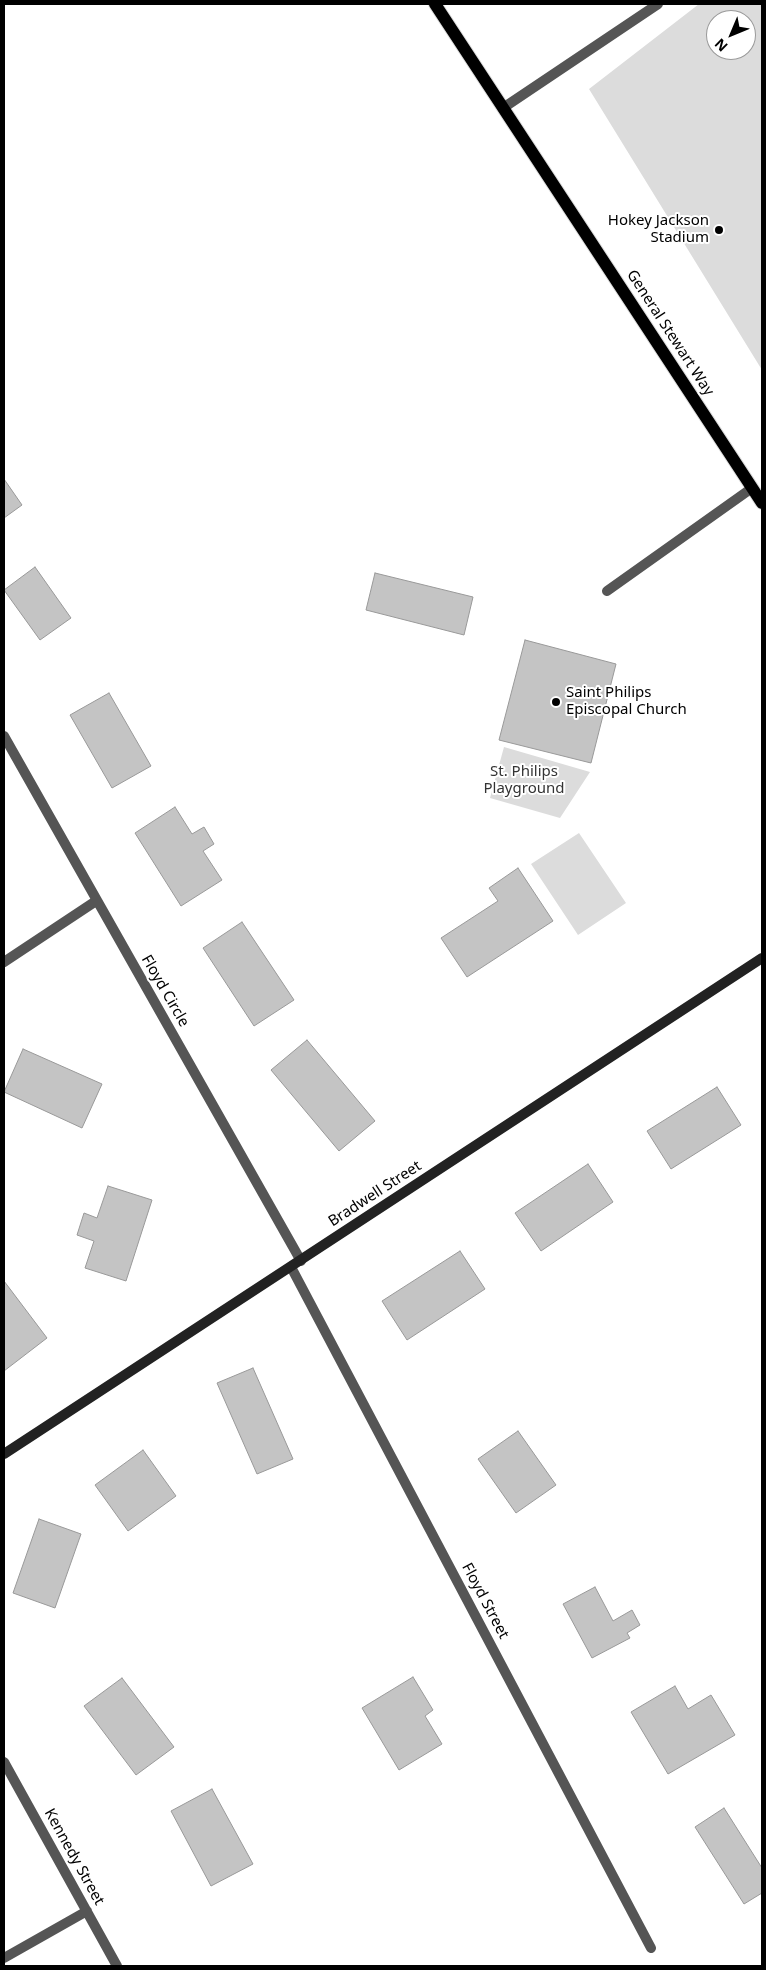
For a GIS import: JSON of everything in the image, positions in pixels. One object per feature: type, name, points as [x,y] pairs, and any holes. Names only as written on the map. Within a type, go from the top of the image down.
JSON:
[{"type":"main road","name":"General Stewart Way","points":[[435,4],[762,503]]},
{"type":"street","points":[[503,108],[658,4]]},
{"type":"street","points":[[607,592],[752,488]]},
{"type":"street","name":"Floyd Circle","points":[[4,736],[302,1261]]},
{"type":"street","points":[[4,962],[96,901]]},
{"type":"street","name":"Bradwell Street","points":[[4,1454],[302,1261],[762,958]]},
{"type":"street","name":"Floyd Street","points":[[292,1267],[651,1948]]},
{"type":"street","name":"Kennedy Street","points":[[4,1762],[117,1966]]},
{"type":"street","points":[[4,1958],[87,1911]]},
{"type":"green space","name":"Hokey Jackson Stadium","points":[[699,4],[762,4],[762,370],[589,89]]},
{"type":"green space","name":"St. Philips Playground","points":[[504,747],[590,772],[560,818],[490,798]]},
{"type":"green space","points":[[579,833],[626,903],[578,935],[531,864]]},
{"type":"building","points":[[4,479],[22,505],[4,518]]},
{"type":"building","points":[[35,567],[71,618],[40,640],[4,590]]},
{"type":"building","points":[[375,573],[473,597],[464,635],[366,610]]},
{"type":"building","points":[[525,640],[616,664],[591,763],[499,740]]},
{"type":"building","points":[[109,693],[151,766],[112,788],[70,715]]},
{"type":"building","points":[[175,807],[192,834],[204,827],[214,844],[203,851],[222,880],[181,906],[135,833]]},
{"type":"building","points":[[518,868],[553,921],[467,977],[441,938],[498,901],[489,888]]},
{"type":"building","points":[[242,922],[294,1000],[254,1026],[203,948]]},
{"type":"building","points":[[307,1040],[375,1121],[339,1151],[271,1070]]},
{"type":"building","points":[[23,1049],[102,1084],[82,1128],[4,1092]]},
{"type":"building","points":[[717,1087],[741,1125],[671,1169],[647,1131]]},
{"type":"building","points":[[588,1164],[613,1202],[541,1251],[515,1213]]},
{"type":"building","points":[[108,1186],[152,1200],[126,1281],[85,1268],[94,1241],[77,1235],[84,1213],[97,1218]]},
{"type":"building","points":[[460,1251],[485,1289],[407,1340],[382,1301]]},
{"type":"building","points":[[4,1281],[47,1338],[4,1371]]},
{"type":"building","points":[[253,1368],[293,1459],[257,1474],[217,1383]]},
{"type":"building","points":[[518,1431],[556,1485],[516,1513],[478,1459]]},
{"type":"building","points":[[143,1450],[176,1496],[128,1531],[95,1485]]},
{"type":"building","points":[[39,1519],[81,1534],[55,1608],[13,1593]]},
{"type":"building","points":[[595,1587],[613,1621],[632,1610],[640,1625],[627,1633],[630,1638],[592,1658],[563,1604]]},
{"type":"building","points":[[413,1677],[433,1710],[425,1716],[442,1744],[399,1770],[362,1708]]},
{"type":"building","points":[[122,1678],[174,1747],[136,1775],[84,1706]]},
{"type":"building","points":[[675,1686],[688,1709],[711,1695],[735,1735],[668,1774],[631,1712]]},
{"type":"building","points":[[212,1789],[253,1864],[211,1886],[171,1811]]},
{"type":"building","points":[[724,1808],[762,1868],[762,1893],[744,1904],[695,1827]]},
{"type":"place","name":"Hokey Jackson Stadium","points":[[719,230]]},
{"type":"place","name":"Saint Philips Episcopal Church","points":[[556,702]]}]
